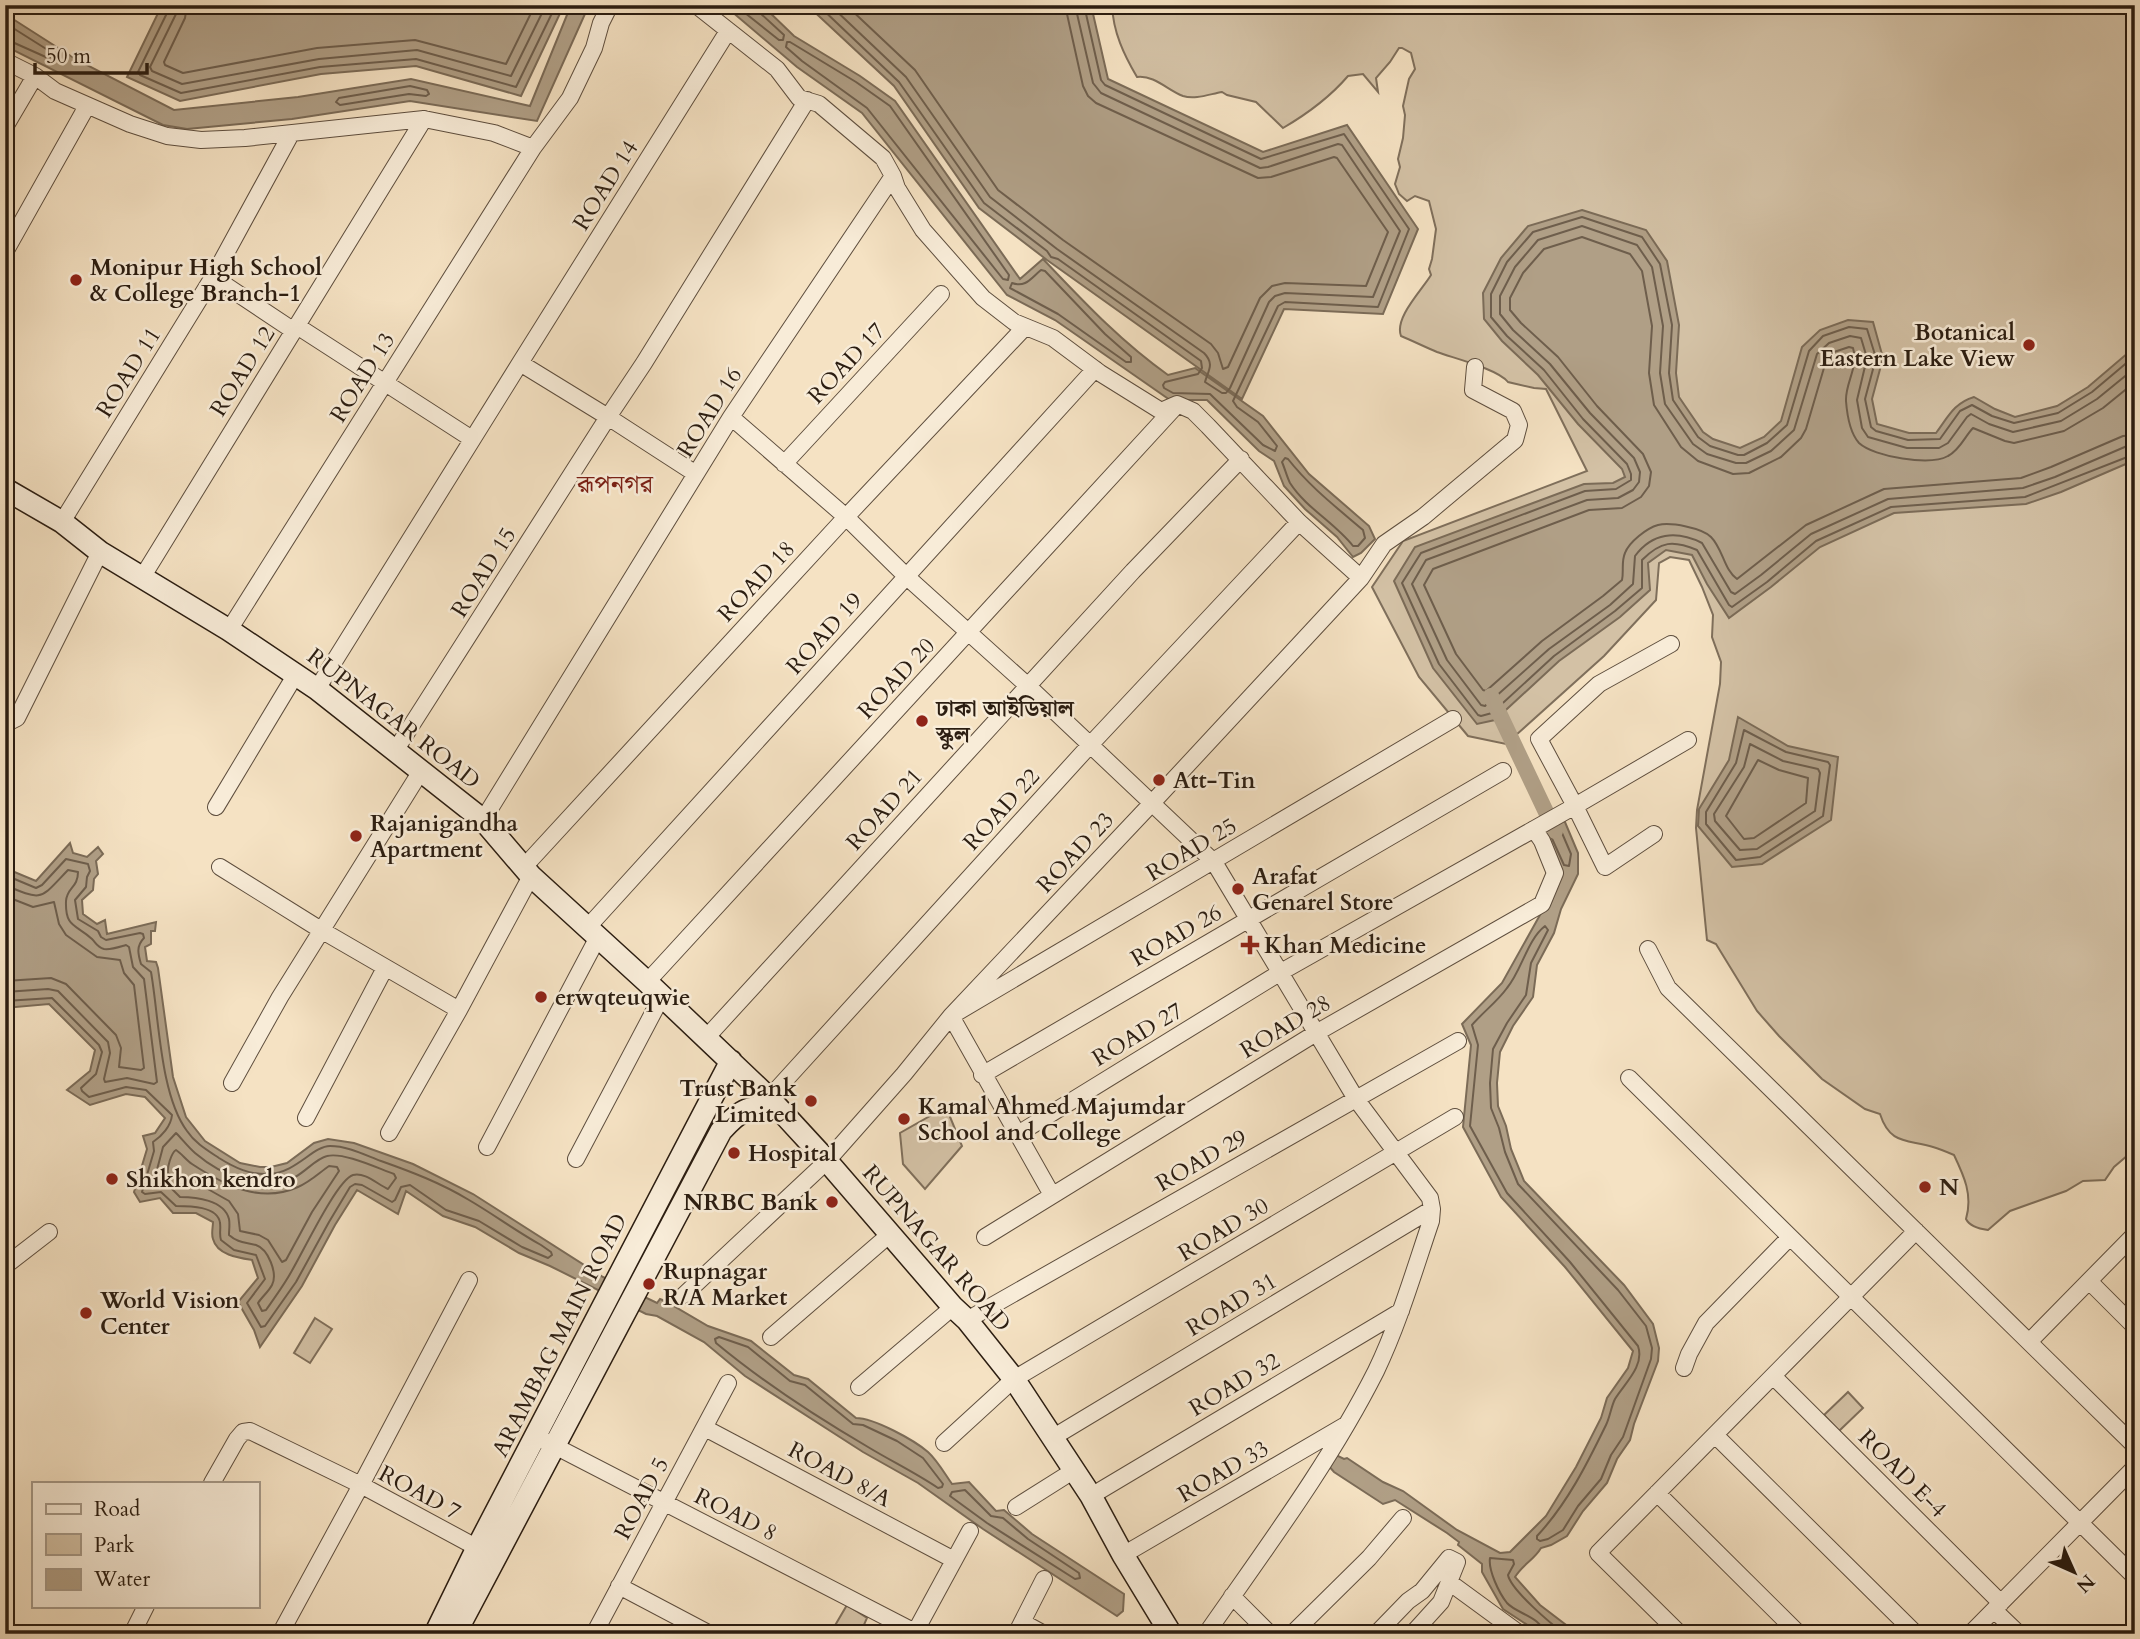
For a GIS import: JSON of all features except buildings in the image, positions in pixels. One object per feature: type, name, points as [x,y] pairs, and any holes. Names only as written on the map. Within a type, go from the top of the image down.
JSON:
[{"type":"street","name":"ROAD 13","points":[[229,630],[533,148],[570,98],[594,48],[601,23],[610,5]]},
{"type":"street","points":[[696,5],[777,69],[799,98],[819,104],[883,158],[897,188],[923,230],[983,298],[1014,321],[1053,338],[1095,369],[1161,411],[1177,404],[1193,411],[1299,523],[1361,578]]},
{"type":"street","name":"ROAD 14","points":[[472,439],[728,31]]},
{"type":"street","points":[[5,61],[35,76],[55,91],[87,106],[167,136],[201,140],[291,134],[424,119],[494,133],[533,148]]},
{"type":"street","points":[[5,127],[35,76]]},
{"type":"street","name":"ROAD 15","points":[[395,751],[644,363],[807,100]]},
{"type":"street","points":[[5,252],[87,106]]},
{"type":"street","name":"ROAD 12","points":[[143,576],[424,119]]},
{"type":"street","name":"ROAD 11","points":[[62,522],[213,277],[291,134]]},
{"type":"street","name":"ROAD 16","points":[[483,820],[731,417],[893,176]]},
{"type":"street","points":[[213,277],[472,439],[317,689]]},
{"type":"street","name":"ROAD 17","points":[[784,464],[941,294]]},
{"type":"street","name":"ROAD 18","points":[[389,1133],[459,1010],[527,872],[846,517],[1026,327]]},
{"type":"street","points":[[520,363],[696,474]]},
{"type":"street","name":"ROAD 23","points":[[684,1295],[827,1161],[950,1017],[1361,578],[1384,544],[1423,517],[1515,440],[1519,425],[1513,411],[1473,390],[1475,367]]},
{"type":"street","name":"ROAD 19","points":[[487,1147],[592,932],[1095,369]]},
{"type":"street","name":"ROAD 20","points":[[655,989],[969,633],[1177,404]]},
{"type":"street","points":[[731,417],[846,517],[1214,862],[1356,1099],[1430,1198],[1431,1221],[1401,1311],[1376,1370],[1314,1477],[1206,1634]]},
{"type":"street","name":"ROAD 21","points":[[706,1038],[1133,571],[1241,459]]},
{"type":"street","name":"RUPNAGAR ROAD","points":[[8,497],[62,522],[100,552],[229,630],[317,689],[483,820],[527,872],[732,1061],[827,1161],[1014,1379],[1091,1496],[1171,1634]]},
{"type":"street","name":"ROAD 22","points":[[774,1103],[1090,745],[1299,523]]},
{"type":"street","points":[[5,724],[17,718],[100,552]]},
{"type":"street","points":[[1654,834],[1605,867],[1571,808],[1539,740],[1599,684],[1671,644]]},
{"type":"street","points":[[216,807],[296,674]]},
{"type":"street","name":"ROAD 25","points":[[950,1017],[1453,719]]},
{"type":"street","name":"ROAD 27","points":[[1018,1134],[1281,972],[1688,740]]},
{"type":"street","points":[[232,1083],[321,930],[421,771]]},
{"type":"street","name":"ROAD 26","points":[[982,1075],[1503,771]]},
{"type":"street","name":"ROAD 28","points":[[985,1237],[1316,1033],[1542,904],[1555,873],[1534,829]]},
{"type":"street","points":[[220,867],[384,968],[459,1010]]},
{"type":"street","points":[[1647,949],[1668,988],[2135,1446]]},
{"type":"street","points":[[306,1118],[384,968]]},
{"type":"street","points":[[576,1159],[655,989]]},
{"type":"street","points":[[950,1017],[1052,1195]]},
{"type":"street","name":"ROAD 29","points":[[859,1387],[960,1313],[1458,1041]]},
{"type":"street","name":"ARAMBAG MAIN ROAD","points":[[546,1441],[605,1303],[732,1061]]},
{"type":"street","points":[[1629,1078],[2135,1577]]},
{"type":"street","name":"ARAMBAG MAIN ROAD","points":[[435,1634],[486,1553],[546,1441],[624,1314],[721,1131],[733,1117],[749,1107],[774,1103]]},
{"type":"street","name":"ROAD 30","points":[[944,1443],[1014,1379],[1455,1118]]},
{"type":"street","name":"ROAD 31","points":[[1052,1438],[1432,1209]]},
{"type":"street","points":[[1680,1634],[1598,1553],[1916,1231]]},
{"type":"street","points":[[5,1266],[49,1232]]},
{"type":"street","points":[[2029,1342],[2135,1234]]},
{"type":"street","points":[[771,1338],[890,1235]]},
{"type":"street","points":[[1684,1368],[1706,1323],[1790,1237]]},
{"type":"street","points":[[213,1482],[237,1439],[243,1432],[250,1431],[361,1485],[469,1280]]},
{"type":"street","points":[[2089,1281],[2135,1327]]},
{"type":"street","points":[[605,1303],[624,1314]]},
{"type":"street","name":"ROAD 32","points":[[1091,1496],[1401,1311]]},
{"type":"street","name":"ROAD E-4","points":[[1773,1376],[1998,1606],[2019,1634]]},
{"type":"street","name":"ROAD 5","points":[[594,1634],[728,1383]]},
{"type":"street","name":"ROAD 33","points":[[1123,1555],[1346,1425]]},
{"type":"street","name":"ROAD 8/A","points":[[705,1428],[954,1560]]},
{"type":"street","points":[[1715,1435],[1916,1634]]},
{"type":"street","name":"ROAD 8","points":[[546,1441],[914,1633]]},
{"type":"street","points":[[1970,1634],[2135,1467]]},
{"type":"street","points":[[1016,1507],[1073,1471]]},
{"type":"street","name":"ROAD 7","points":[[280,1634],[361,1485],[486,1553]]},
{"type":"street","points":[[1657,1493],[1799,1634]]},
{"type":"street","points":[[1292,1634],[1370,1558],[1403,1518]]},
{"type":"street","points":[[914,1633],[970,1531]]},
{"type":"street","name":"ARAMBAG MAIN ROAD","points":[[455,1634],[486,1553]]},
{"type":"street","points":[[1376,1634],[1408,1601],[1422,1591],[1449,1558],[1457,1562],[1441,1602],[1412,1634]]},
{"type":"street","points":[[1044,1579],[1019,1628],[1044,1634]]},
{"type":"street","points":[[1449,1582],[1520,1634]]},
{"type":"street","points":[[619,1586],[710,1634]]},
{"type":"street","points":[[1232,1596],[1270,1634]]},
{"type":"street","points":[[132,1634],[145,1608]]},
{"type":"green space","points":[[1112,5],[2135,5],[2135,1149],[2114,1167],[2105,1180],[2083,1181],[2066,1191],[2010,1211],[1988,1230],[1973,1226],[1966,1219],[1968,1194],[1954,1155],[1894,1136],[1880,1114],[1865,1109],[1822,1079],[1757,1011],[1716,944],[1707,940],[1696,828],[1720,684],[1721,662],[1712,637],[1713,615],[1689,560],[1670,557],[1659,563],[1656,600],[1604,656],[1506,744],[1468,736],[1419,677],[1372,587],[1403,541],[1587,471],[1546,389],[1508,382],[1485,368],[1437,352],[1401,336],[1401,321],[1431,275],[1429,269],[1436,229],[1429,201],[1415,196],[1407,201],[1399,194],[1395,184],[1403,138],[1403,106],[1409,79],[1415,69],[1411,53],[1399,48],[1376,78],[1378,92],[1363,74],[1348,76],[1318,105],[1283,128],[1256,102],[1222,92],[1197,97],[1183,96],[1150,78],[1137,77],[1120,43],[1114,25]]},
{"type":"green space","points":[[946,1107],[962,1146],[925,1189],[903,1164],[900,1133]]},
{"type":"green space","points":[[315,1318],[332,1329],[310,1363],[294,1353]]},
{"type":"green space","points":[[1848,1392],[1863,1408],[1839,1431],[1824,1415]]},
{"type":"green space","points":[[847,1605],[867,1618],[860,1634],[830,1634]]},
{"type":"water","points":[[162,5],[564,5],[521,96],[416,66],[321,74],[180,101],[127,77]]},
{"type":"water","points":[[571,5],[589,5],[537,121],[410,101],[292,119],[187,129],[163,125],[5,46],[5,14],[77,60],[174,110],[298,97],[411,79],[530,106]]},
{"type":"water","points":[[724,5],[762,5],[794,36],[895,101],[1020,279],[1043,259],[1118,334],[1168,375],[1195,368],[1263,416],[1309,474],[1369,526],[1375,539],[1353,557],[1337,537],[1284,486],[1274,461],[1259,451],[1207,400],[1170,400],[1055,320],[1007,295],[862,113],[797,67]]},
{"type":"water","points":[[807,5],[1091,5],[1108,79],[1263,152],[1347,125],[1418,229],[1383,314],[1284,309],[1242,399],[1047,260],[979,208],[894,86]]},
{"type":"water","points":[[1582,210],[1646,230],[1667,261],[1679,325],[1676,373],[1679,397],[1703,432],[1713,439],[1740,448],[1764,437],[1781,421],[1802,347],[1820,330],[1848,320],[1873,322],[1883,358],[1872,399],[1877,424],[1909,433],[1936,433],[1956,407],[1974,397],[2015,417],[2057,406],[2088,387],[2129,352],[2135,353],[2135,460],[2026,504],[1894,513],[1820,547],[1729,618],[1692,555],[1666,550],[1648,563],[1650,590],[1620,617],[1559,661],[1495,720],[1477,724],[1433,668],[1394,581],[1415,547],[1584,484],[1613,483],[1625,477],[1622,469],[1484,319],[1483,293],[1501,258],[1528,226]]},
{"type":"water","points":[[1738,717],[1788,746],[1838,757],[1831,820],[1762,864],[1732,867],[1698,826],[1699,809],[1729,760]]},
{"type":"water","points":[[1562,815],[1578,853],[1578,874],[1561,909],[1554,933],[1537,965],[1533,997],[1513,1026],[1500,1052],[1498,1106],[1524,1181],[1624,1285],[1653,1324],[1659,1348],[1658,1361],[1630,1440],[1617,1459],[1607,1483],[1583,1511],[1567,1536],[1541,1548],[1515,1577],[1540,1605],[1578,1634],[1541,1634],[1503,1609],[1482,1572],[1482,1564],[1458,1545],[1459,1542],[1395,1500],[1383,1504],[1334,1472],[1327,1464],[1332,1453],[1347,1458],[1383,1482],[1403,1491],[1457,1530],[1500,1553],[1510,1552],[1546,1516],[1576,1467],[1601,1418],[1607,1398],[1628,1368],[1633,1351],[1565,1267],[1501,1197],[1463,1127],[1471,1045],[1462,1024],[1502,983],[1559,881],[1538,827]]},
{"type":"water","points":[[70,843],[73,853],[87,857],[98,847],[103,854],[96,861],[98,874],[94,879],[93,890],[82,900],[83,914],[97,924],[105,920],[107,934],[156,922],[155,931],[151,931],[151,944],[145,947],[147,961],[156,962],[158,968],[173,1077],[186,1117],[205,1141],[240,1163],[260,1167],[287,1163],[314,1143],[328,1139],[354,1143],[413,1164],[473,1194],[603,1277],[657,1303],[660,1299],[665,1301],[708,1326],[751,1341],[794,1375],[808,1379],[856,1418],[894,1430],[922,1447],[938,1463],[952,1484],[969,1482],[996,1511],[1004,1510],[1032,1534],[1124,1594],[1123,1611],[1117,1616],[983,1529],[918,1483],[863,1452],[745,1376],[704,1342],[657,1316],[646,1314],[519,1253],[475,1227],[443,1216],[406,1191],[398,1214],[357,1190],[302,1286],[260,1347],[238,1302],[258,1278],[252,1260],[229,1255],[219,1249],[212,1237],[213,1222],[196,1213],[173,1213],[160,1198],[140,1202],[134,1192],[147,1149],[143,1136],[155,1133],[165,1118],[145,1097],[126,1094],[90,1105],[67,1090],[90,1071],[95,1050],[49,1004],[5,1008],[5,868],[36,881]]},
{"type":"waterway","points":[[1491,696],[1555,831]]},
{"type":"place","name":"Monipur High School & College Branch-1","points":[[76,280]]},
{"type":"place","name":"Botanical Eastern Lake View","points":[[2029,345]]},
{"type":"place","name":"ঢাকা আইডিয়াল স্কুল","points":[[922,721]]},
{"type":"place","name":"Att-Tin","points":[[1159,780]]},
{"type":"place","name":"Rajanigandha Apartment","points":[[356,836]]},
{"type":"place","name":"Arafat Genarel Store","points":[[1238,889]]},
{"type":"place","name":"Khan Medicine","points":[[1250,945]]},
{"type":"place","name":"erwqteuqwie","points":[[541,997]]},
{"type":"place","name":"Trust Bank Limited","points":[[811,1101]]},
{"type":"place","name":"Kamal Ahmed Majumdar School and College","points":[[904,1119]]},
{"type":"place","name":"Hospital","points":[[734,1153]]},
{"type":"place","name":"Shikhon kendro","points":[[112,1179]]},
{"type":"place","name":"N","points":[[1925,1187]]},
{"type":"place","name":"NRBC Bank","points":[[832,1202]]},
{"type":"place","name":"Rupnagar R/A Market","points":[[649,1284]]},
{"type":"place","name":"World Vision Center","points":[[86,1313]]},
{"type":"district","name":"রূপনগর","points":[[615,484]]}]
